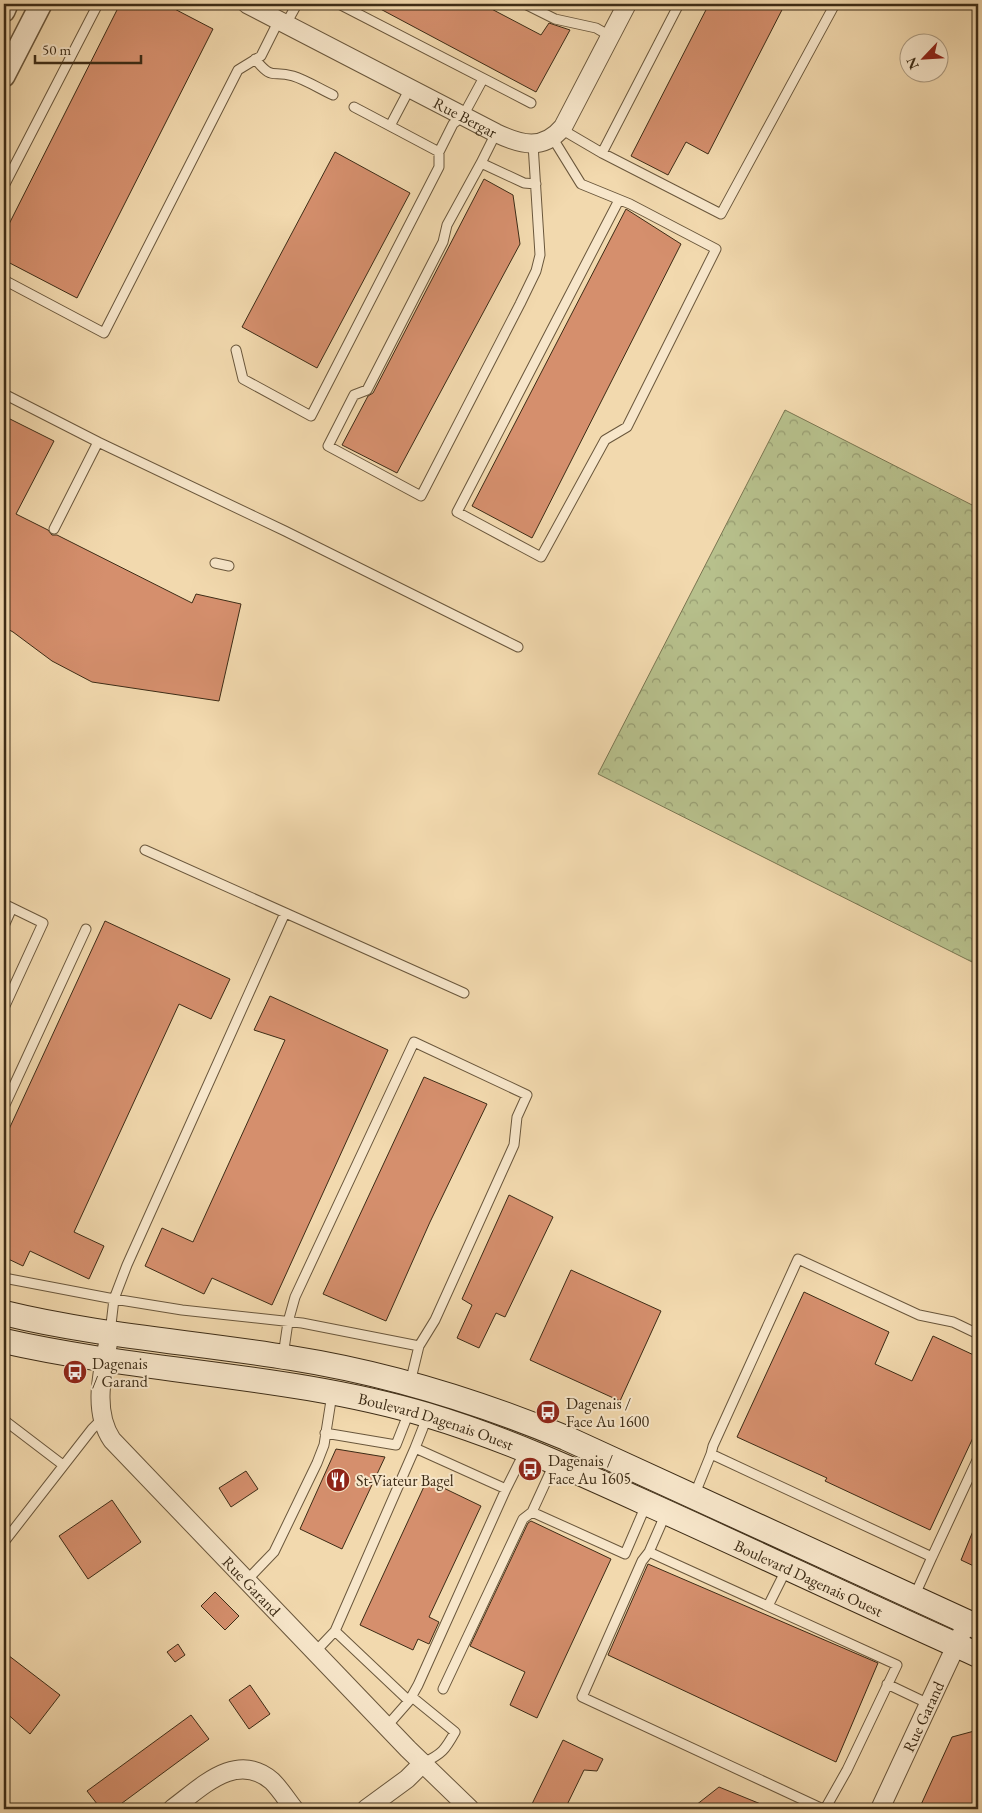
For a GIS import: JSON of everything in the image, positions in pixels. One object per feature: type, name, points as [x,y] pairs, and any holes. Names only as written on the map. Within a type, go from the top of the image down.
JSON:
[{"type":"main road","name":"Boulevard Dagenais Ouest","points":[[4,1313],[110,1333],[283,1356],[347,1368],[410,1383],[456,1397],[524,1420],[566,1438],[973,1624]]},
{"type":"main road","name":"Boulevard Dagenais Ouest","points":[[4,1341],[105,1360],[268,1381],[332,1392],[419,1413],[526,1449],[556,1462],[978,1656]]},
{"type":"street","points":[[4,10],[7,4]]},
{"type":"street","points":[[4,76],[41,4]]},
{"type":"street","points":[[533,144],[544,141],[556,133],[627,4]]},
{"type":"street","name":"Rue Bergar","points":[[255,6],[496,133],[515,142],[533,144]]},
{"type":"street","name":"Rue Garand","points":[[110,1333],[101,1394],[103,1422],[109,1435],[120,1449],[387,1726],[470,1809]]},
{"type":"street","name":"Rue Garand","points":[[880,1809],[956,1646],[973,1624]]},
{"type":"street","points":[[366,1809],[407,1779],[423,1763]]},
{"type":"street","points":[[172,1809],[218,1776],[229,1771],[241,1770],[254,1771],[270,1780],[294,1809]]},
{"type":"lane","points":[[4,186],[98,4]]},
{"type":"lane","points":[[4,280],[104,333],[238,70],[261,56],[297,4]]},
{"type":"lane","points":[[339,4],[531,103]]},
{"type":"lane","points":[[525,4],[555,19],[596,28],[610,36]]},
{"type":"lane","points":[[602,153],[679,4]]},
{"type":"lane","points":[[556,133],[602,153],[721,214],[835,4]]},
{"type":"lane","points":[[255,59],[264,70],[272,74],[292,76],[333,95]]},
{"type":"lane","points":[[236,350],[242,379],[311,416],[438,167],[440,152],[453,124],[463,116],[483,79]]},
{"type":"lane","points":[[390,126],[410,88]]},
{"type":"lane","points":[[354,107],[440,152]]},
{"type":"lane","points":[[496,133],[447,225],[443,242],[367,390],[354,395],[328,446],[421,496],[536,272],[540,255],[533,144]]},
{"type":"lane","points":[[556,133],[581,184],[619,200],[716,250],[628,427],[605,440],[541,557],[457,512],[619,200]]},
{"type":"lane","points":[[481,163],[524,183],[536,184]]},
{"type":"lane","points":[[4,394],[98,442],[285,531],[518,647]]},
{"type":"lane","points":[[54,529],[98,442]]},
{"type":"lane","points":[[215,563],[229,566]]},
{"type":"lane","points":[[146,850],[464,993]]},
{"type":"lane","points":[[4,926],[8,906],[43,923],[4,1008]]},
{"type":"lane","points":[[110,1333],[114,1299],[126,1265],[285,912]]},
{"type":"lane","points":[[4,1107],[86,929]]},
{"type":"lane","points":[[283,1356],[288,1322],[295,1297],[414,1042],[527,1094],[517,1117],[514,1145],[436,1320],[419,1346],[410,1383]]},
{"type":"lane","points":[[694,1496],[713,1446],[798,1259],[919,1315],[953,1322],[978,1334]]},
{"type":"lane","points":[[4,1278],[182,1310],[302,1323],[419,1346]]},
{"type":"lane","points":[[247,1580],[274,1552],[318,1463],[324,1445],[332,1392]]},
{"type":"lane","points":[[325,1433],[396,1445],[419,1413]]},
{"type":"lane","points":[[316,1651],[335,1631],[415,1448],[419,1413]]},
{"type":"lane","points":[[4,1420],[63,1465]]},
{"type":"lane","points":[[4,1542],[92,1429],[103,1422]]},
{"type":"lane","points":[[415,1448],[506,1489]]},
{"type":"lane","points":[[387,1726],[411,1699],[526,1449]]},
{"type":"lane","points":[[711,1454],[932,1557]]},
{"type":"lane","points":[[914,1597],[978,1458]]},
{"type":"lane","points":[[443,1689],[523,1519],[532,1512],[556,1462]]},
{"type":"lane","points":[[532,1512],[625,1554],[657,1508]]},
{"type":"lane","points":[[649,1552],[897,1664],[847,1770],[824,1809],[582,1697],[642,1562],[649,1552],[657,1508]]},
{"type":"lane","points":[[768,1606],[787,1568]]},
{"type":"lane","points":[[335,1631],[411,1699],[455,1732],[447,1746],[438,1756],[423,1763]]},
{"type":"lane","points":[[887,1684],[929,1704]]},
{"type":"green space","points":[[785,410],[978,508],[978,965],[598,774]]},
{"type":"building","points":[[120,4],[165,4],[213,29],[77,298],[4,260],[4,234]]},
{"type":"building","points":[[371,4],[482,4],[541,35],[549,23],[570,30],[536,92]]},
{"type":"building","points":[[709,4],[785,4],[708,154],[686,142],[668,175],[631,156]]},
{"type":"building","points":[[335,152],[410,193],[317,368],[242,327]]},
{"type":"building","points":[[484,179],[513,195],[520,244],[397,473],[342,445],[368,396],[373,393]]},
{"type":"building","points":[[626,209],[681,244],[532,538],[472,506]]},
{"type":"building","points":[[4,416],[54,441],[16,514],[48,530],[52,535],[57,535],[192,603],[196,594],[241,604],[219,701],[92,682],[52,661],[4,627]]},
{"type":"building","points":[[105,921],[230,979],[211,1019],[179,1004],[74,1232],[104,1246],[89,1279],[30,1251],[23,1266],[4,1257],[4,1140]]},
{"type":"building","points":[[270,996],[388,1050],[272,1305],[212,1278],[204,1294],[145,1266],[162,1228],[193,1242],[285,1040],[254,1030]]},
{"type":"building","points":[[424,1077],[487,1104],[430,1222],[386,1321],[323,1294]]},
{"type":"building","points":[[509,1195],[553,1217],[505,1317],[496,1313],[479,1348],[457,1338],[472,1305],[462,1299]]},
{"type":"building","points":[[571,1270],[661,1311],[620,1401],[530,1360]]},
{"type":"building","points":[[804,1292],[889,1332],[875,1364],[912,1381],[933,1336],[978,1357],[978,1427],[930,1530],[825,1481],[827,1478],[737,1437]]},
{"type":"building","points":[[336,1449],[385,1457],[342,1549],[300,1529]]},
{"type":"building","points":[[246,1471],[258,1489],[231,1507],[219,1488]]},
{"type":"building","points":[[427,1480],[481,1506],[429,1617],[439,1622],[429,1644],[418,1639],[413,1650],[360,1625]]},
{"type":"building","points":[[112,1500],[141,1542],[88,1579],[59,1536]]},
{"type":"building","points":[[978,1519],[978,1568],[961,1560]]},
{"type":"building","points":[[531,1521],[611,1559],[537,1718],[510,1705],[525,1672],[470,1646],[528,1523]]},
{"type":"building","points":[[648,1564],[878,1663],[836,1762],[608,1655]]},
{"type":"building","points":[[215,1592],[239,1616],[225,1630],[201,1606]]},
{"type":"building","points":[[178,1644],[185,1655],[175,1662],[167,1652]]},
{"type":"building","points":[[4,1652],[60,1695],[30,1734],[4,1711]]},
{"type":"building","points":[[250,1685],[270,1714],[249,1729],[229,1700]]},
{"type":"building","points":[[191,1715],[209,1739],[114,1809],[101,1809],[87,1791]]},
{"type":"building","points":[[978,1730],[978,1809],[919,1809],[952,1737]]},
{"type":"building","points":[[563,1740],[603,1759],[597,1771],[584,1770],[565,1809],[542,1809],[532,1804]]},
{"type":"building","points":[[719,1787],[773,1809],[691,1809]]},
{"type":"place","name":"Dagenais / Garand","points":[[75,1372]]},
{"type":"place","name":"Dagenais / Face Au 1600","points":[[548,1412]]},
{"type":"place","name":"Dagenais / Face Au 1605","points":[[530,1469]]},
{"type":"place","name":"St-Viateur Bagel","points":[[338,1480]]}]
